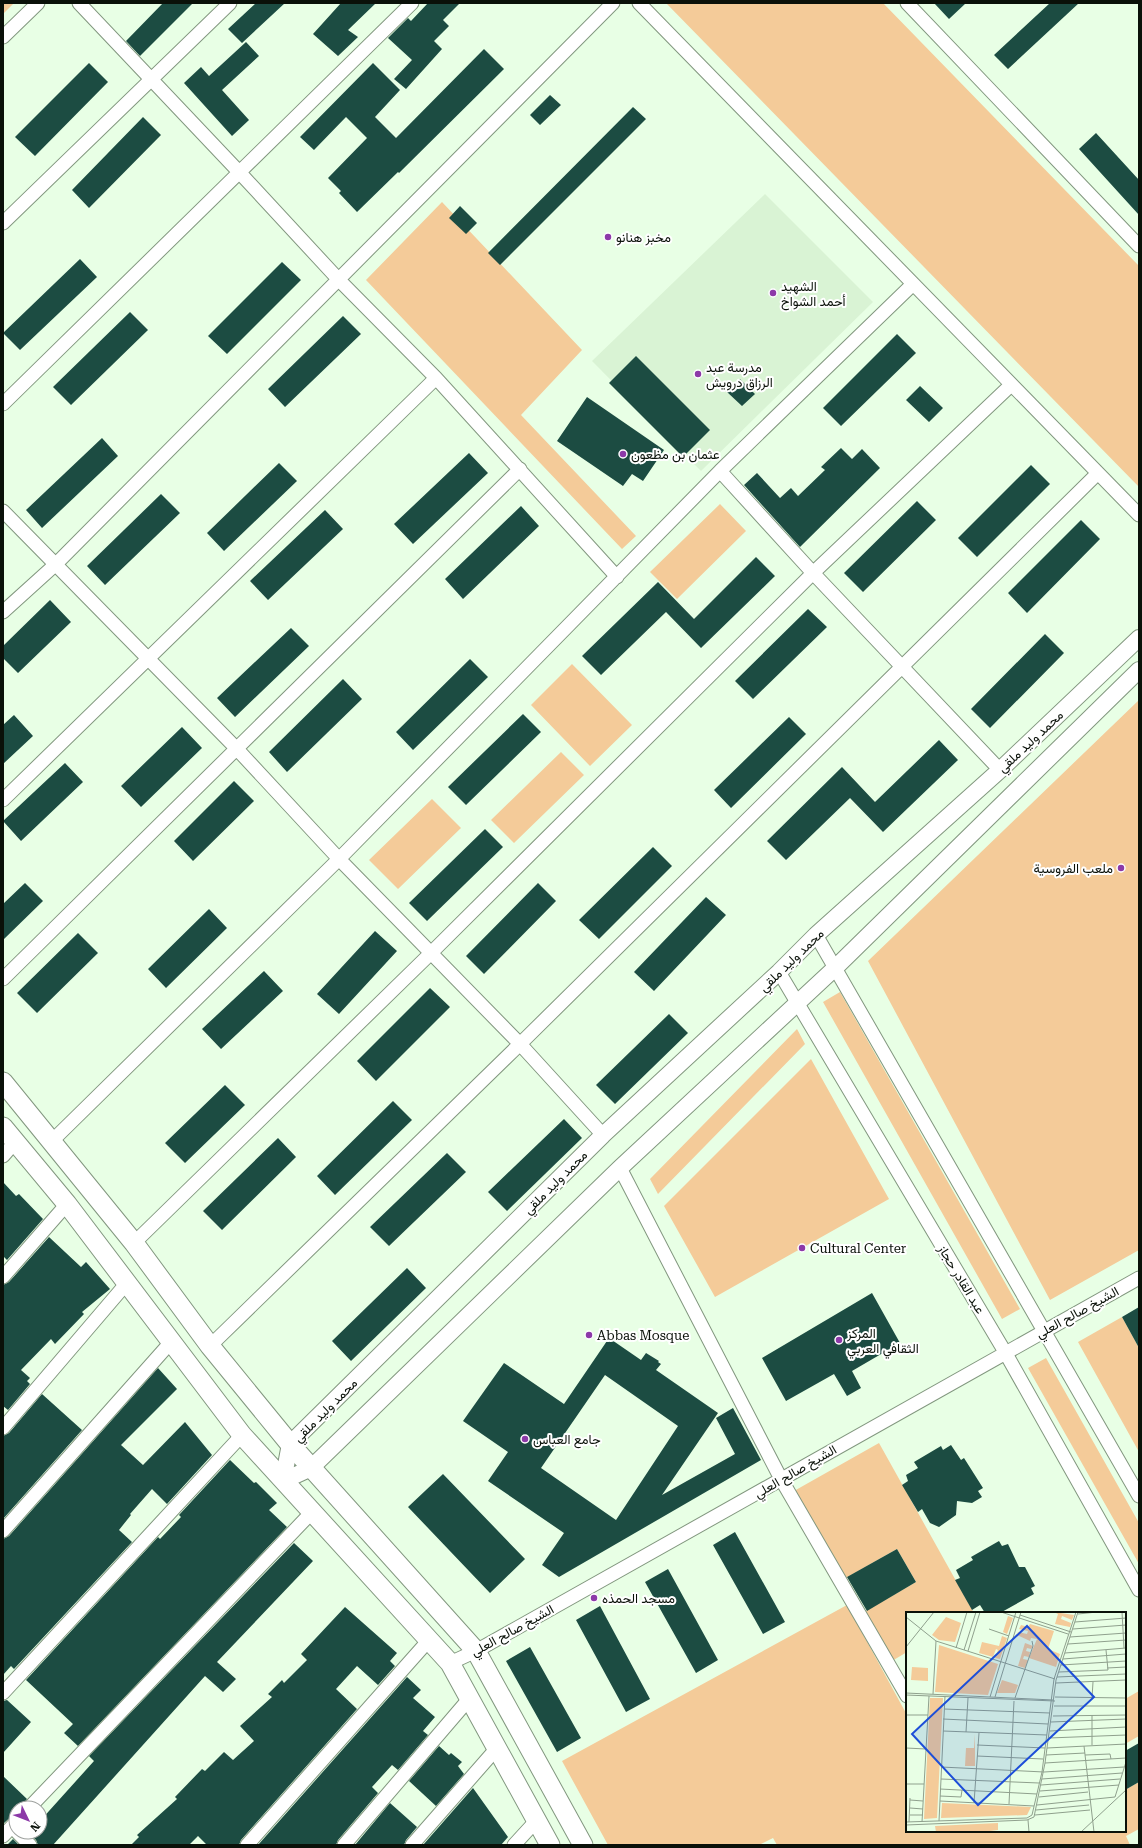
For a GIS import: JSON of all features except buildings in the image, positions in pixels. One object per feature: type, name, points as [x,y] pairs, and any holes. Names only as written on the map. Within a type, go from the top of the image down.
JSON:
[{"type":"main road","points":[[3,1082],[134,1243],[210,1346],[290,1444],[476,1651],[583,1845]]},
{"type":"main road","points":[[3,1127],[9,1149],[66,1204],[242,1435],[450,1664],[550,1845]]},
{"type":"street","points":[[3,37],[38,3]]},
{"type":"street","points":[[79,3],[339,280],[436,378],[617,577]]},
{"type":"street","points":[[3,223],[230,3]]},
{"type":"street","points":[[3,404],[412,3]]},
{"type":"street","points":[[3,612],[56,564],[614,3]]},
{"type":"street","points":[[638,3],[1139,515]]},
{"type":"street","points":[[907,3],[1139,246]]},
{"type":"street","points":[[51,1142],[339,859],[720,471],[913,284]]},
{"type":"street","points":[[3,800],[436,378]]},
{"type":"street","points":[[134,1243],[431,952],[813,573],[1011,385]]},
{"type":"street","points":[[3,979],[520,470]]},
{"type":"street","points":[[720,471],[813,573],[1000,770]]},
{"type":"street","points":[[210,1346],[520,1044],[901,665],[1098,473]]},
{"type":"street","points":[[3,511],[237,749],[339,859],[520,1044],[603,1135]]},
{"type":"street","name":"محمد وليد ملقي","points":[[283,1481],[290,1444],[603,1135],[779,972],[816,935],[1000,770],[1139,638]]},
{"type":"street","name":"محمد وليد ملقي","points":[[283,1481],[311,1468],[620,1168],[835,968],[1139,670]]},
{"type":"street","points":[[816,935],[1139,1496]]},
{"type":"street","name":"عبد القادر حجاز","points":[[779,972],[1005,1352],[1139,1590]]},
{"type":"street","points":[[620,1168],[781,1479],[906,1694]]},
{"type":"street","points":[[3,1277],[66,1204]]},
{"type":"street","name":"الشيخ صالح العلي","points":[[450,1664],[476,1651],[1005,1352],[1139,1278]]},
{"type":"street","points":[[3,1428],[126,1284]]},
{"type":"street","points":[[3,1531],[171,1342]]},
{"type":"street","points":[[3,1693],[242,1435]]},
{"type":"street","points":[[37,1800],[313,1512]]},
{"type":"street","points":[[247,1845],[429,1640]]},
{"type":"street","points":[[344,1845],[470,1699]]},
{"type":"street","points":[[412,1845],[497,1748]]},
{"type":"street","points":[[514,1845],[536,1821]]},
{"type":"shaded area","points":[[3,3],[14,3],[3,14]]},
{"type":"shaded area","points":[[666,3],[883,3],[1139,266],[1139,487]]},
{"type":"shaded area","points":[[765,194],[873,302],[701,471],[592,361]]},
{"type":"shaded area","points":[[442,202],[582,350],[521,415],[636,536],[622,549],[366,280]]},
{"type":"shaded area","points":[[720,504],[746,531],[677,599],[650,572]]},
{"type":"shaded area","points":[[572,664],[632,725],[590,766],[531,705]]},
{"type":"shaded area","points":[[1139,700],[1139,1250],[1050,1300],[868,961]]},
{"type":"shaded area","points":[[561,752],[584,775],[514,843],[491,820]]},
{"type":"shaded area","points":[[432,799],[461,828],[398,889],[369,860]]},
{"type":"shaded area","points":[[840,992],[1020,1309],[1002,1319],[823,1002]]},
{"type":"shaded area","points":[[797,1029],[805,1044],[658,1194],[650,1179]]},
{"type":"shaded area","points":[[811,1059],[889,1199],[715,1297],[664,1206]]},
{"type":"shaded area","points":[[1122,1317],[1139,1348],[1139,1452],[1078,1342]]},
{"type":"shaded area","points":[[1046,1358],[1139,1523],[1139,1564],[1028,1368]]},
{"type":"shaded area","points":[[879,1443],[973,1612],[906,1612],[906,1653],[892,1661],[864,1612],[916,1582],[897,1549],[844,1579],[794,1491]]},
{"type":"shaded area","points":[[847,1605],[906,1713],[906,1832],[1126,1832],[1126,1789],[1139,1782],[1139,1829],[1126,1836],[1130,1845],[777,1845],[773,1838],[759,1845],[608,1845],[562,1761]]},
{"type":"shaded area","points":[[1139,1691],[1139,1736],[1126,1743],[1126,1698]]},
{"type":"place","name":"مخبز هنانو","points":[[608,237]]},
{"type":"place","name":"الشهيد أحمد الشواخ","points":[[773,293]]},
{"type":"place","name":"مدرسة عبد الرزاق درويش","points":[[698,374]]},
{"type":"place","name":"عثمان بن مظعون","points":[[623,454]]},
{"type":"place","name":"ملعب الفروسية","points":[[1121,868]]},
{"type":"place","name":"Cultural Center","points":[[802,1248]]},
{"type":"place","name":"Abbas Mosque","points":[[589,1335]]},
{"type":"place","name":"المركز الثقافي العربي","points":[[839,1340]]},
{"type":"place","name":"جامع العباس","points":[[525,1439]]},
{"type":"place","name":"مسجد الحمذه","points":[[594,1598]]}]
